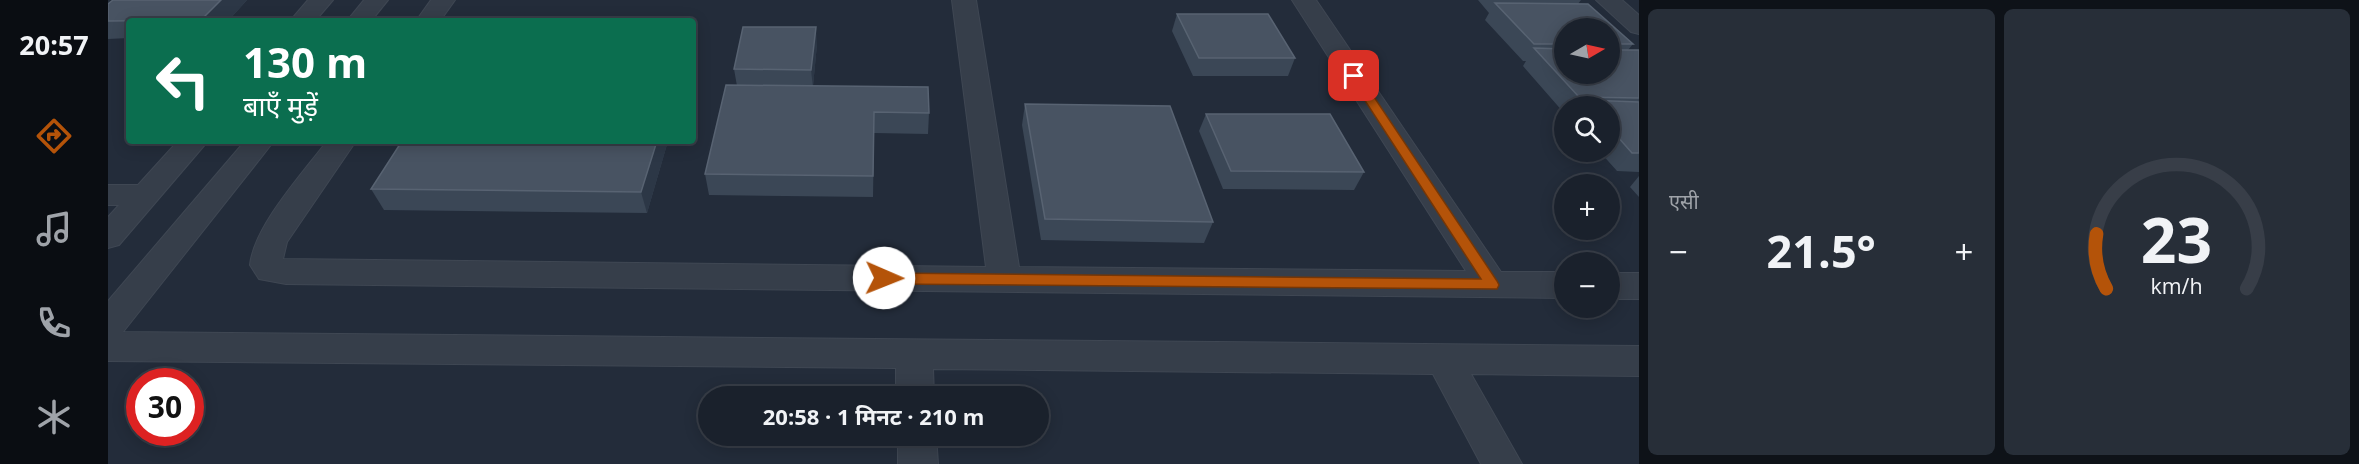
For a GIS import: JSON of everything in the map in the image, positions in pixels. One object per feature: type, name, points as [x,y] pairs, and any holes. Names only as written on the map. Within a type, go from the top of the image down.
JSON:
[{"type":"street","points":[[305,18],[321,0]]},
{"type":"street","points":[[361,18],[376,0]]},
{"type":"street","points":[[430,18],[443,0]]},
{"type":"street","points":[[964,0],[1004,279]]},
{"type":"street","points":[[1304,0],[1492,285]]},
{"type":"street","points":[[1608,0],[1639,27]]},
{"type":"street","points":[[108,237],[191,144]]},
{"type":"street","points":[[108,325],[258,144]]},
{"type":"street","points":[[340,144],[272,240],[266,265],[272,270],[285,272],[1554,285]]},
{"type":"street","points":[[108,195],[146,195]]},
{"type":"street","points":[[1620,286],[1639,286]]},
{"type":"street","points":[[108,346],[1639,361]]},
{"type":"street","points":[[914,353],[915,386]]},
{"type":"street","points":[[1443,359],[1502,464]]},
{"type":"street","points":[[917,446],[918,464]]},
{"type":"building","points":[[113,0],[221,0],[203,18],[126,18],[126,21],[108,21],[108,4]]},
{"type":"building","points":[[1495,3],[1588,4],[1604,18],[1554,18],[1554,44],[1534,44]]},
{"type":"building","points":[[1177,14],[1268,14],[1295,58],[1199,58]]},
{"type":"building","points":[[743,27],[816,27],[811,70],[734,69]]},
{"type":"building","points":[[1620,32],[1633,44],[1620,44]]},
{"type":"building","points":[[1534,48],[1554,49],[1554,70]]},
{"type":"building","points":[[1620,50],[1639,50],[1639,98],[1578,96],[1567,84],[1620,84]]},
{"type":"building","points":[[726,85],[928,87],[929,113],[874,112],[873,176],[705,174]]},
{"type":"building","points":[[1620,101],[1639,102],[1639,153],[1632,153],[1620,139]]},
{"type":"building","points":[[1025,104],[1170,106],[1213,222],[1045,219]]},
{"type":"building","points":[[1206,114],[1330,114],[1364,172],[1231,171]]},
{"type":"building","points":[[400,144],[656,144],[641,192],[371,189]]},
{"type":"route","points":[[884,278],[1492,285],[1354,76]]}]
